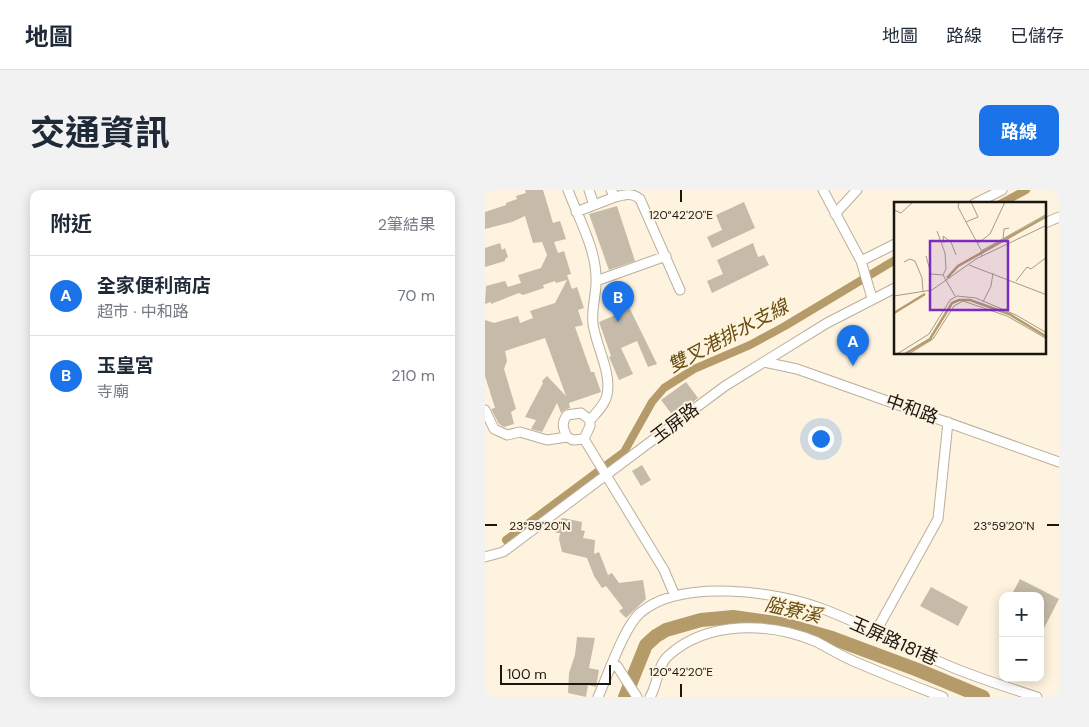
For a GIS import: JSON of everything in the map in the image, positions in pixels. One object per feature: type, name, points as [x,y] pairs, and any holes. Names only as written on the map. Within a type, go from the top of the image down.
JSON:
[{"type":"street","points":[[569,190],[592,255],[596,281],[592,318],[594,336],[607,380],[607,396],[599,410],[590,420],[590,426],[584,439]]},
{"type":"street","points":[[589,190],[594,204]]},
{"type":"street","points":[[823,190],[861,261],[872,298]]},
{"type":"street","points":[[835,214],[857,190]]},
{"type":"street","points":[[979,202],[1002,190]]},
{"type":"street","points":[[576,212],[613,194],[636,195],[640,199],[680,290]]},
{"type":"street","points":[[1047,222],[1059,217]]},
{"type":"street","points":[[861,261],[894,244]]},
{"type":"street","points":[[596,281],[666,256]]},
{"type":"street","name":"玉屏路","points":[[485,557],[503,552],[725,386],[827,322],[894,288]]},
{"type":"street","name":"中和路","points":[[764,362],[797,369],[1059,462]]},
{"type":"street","points":[[485,410],[494,429],[507,436],[521,432],[547,440],[567,437],[573,440],[584,439]]},
{"type":"street","points":[[567,437],[563,428],[563,422],[567,415],[581,413],[590,420]]},
{"type":"street","points":[[875,633],[938,519],[948,422]]},
{"type":"street","points":[[584,439],[664,570],[675,596]]},
{"type":"street","name":"玉屏路181巷","points":[[598,697],[615,665],[627,630],[639,613],[675,596],[703,590],[739,592],[780,598],[822,608],[956,669],[1037,697]]},
{"type":"street","points":[[650,697],[663,662],[681,646],[705,634],[751,628],[795,635],[816,642],[843,656],[943,697]]},
{"type":"street","points":[[615,665],[637,697]]},
{"type":"building","points":[[525,190],[543,190],[553,223],[560,221],[566,239],[554,242],[558,253],[564,251],[571,274],[567,275],[572,289],[577,287],[584,308],[578,310],[583,325],[575,327],[591,372],[594,372],[601,392],[569,403],[570,408],[561,413],[557,403],[542,432],[531,429],[536,420],[525,417],[543,383],[542,381],[547,376],[566,396],[545,338],[505,351],[507,361],[504,369],[516,409],[511,412],[514,424],[504,427],[499,424],[491,409],[495,408],[485,376],[485,320],[494,323],[518,316],[520,323],[533,318],[530,311],[555,303],[567,280],[556,283],[555,281],[543,285],[544,288],[523,295],[519,293],[491,304],[491,302],[485,304],[486,286],[505,281],[508,287],[521,283],[518,275],[541,268],[547,255],[542,242],[533,243],[525,216],[512,222],[485,229],[485,212],[517,199],[516,196],[526,193]]},
{"type":"building","points":[[744,202],[755,228],[712,248],[707,237],[722,230],[716,215]]},
{"type":"building","points":[[617,206],[635,261],[609,270],[589,214]]},
{"type":"building","points":[[500,243],[502,250],[505,248],[508,257],[505,261],[485,267],[485,248]]},
{"type":"building","points":[[753,243],[758,257],[764,255],[769,265],[712,293],[707,281],[723,274],[717,260]]},
{"type":"building","points":[[630,309],[657,364],[648,367],[637,341],[621,348],[633,374],[619,380],[609,357],[611,356],[599,322]]},
{"type":"building","points":[[686,382],[698,398],[674,417],[661,400]]},
{"type":"building","points":[[642,465],[651,480],[641,486],[632,471]]},
{"type":"building","points":[[563,518],[582,522],[581,530],[585,531],[583,538],[595,540],[594,554],[599,552],[608,575],[612,573],[619,583],[643,580],[646,599],[626,618],[619,611],[623,608],[606,586],[602,588],[594,576],[587,558],[562,552],[559,539],[560,533],[556,533],[554,523]]},
{"type":"building","points":[[1020,579],[1059,599],[1044,628],[1044,592],[1013,592]]},
{"type":"building","points":[[931,587],[968,607],[958,626],[920,606]]},
{"type":"building","points":[[577,637],[595,638],[589,668],[599,670],[596,687],[588,685],[586,697],[568,693],[569,673],[575,655]]},
{"type":"waterway","name":"雙叉港排水支線","points":[[1004,202],[1026,190]]},
{"type":"waterway","name":"雙叉港排水支線","points":[[506,540],[624,452],[652,402],[664,388],[694,369],[750,345],[785,326],[894,261]]},
{"type":"waterway","name":"隘寮溪","points":[[625,697],[646,645],[656,636],[666,630],[701,620],[733,617],[783,624],[832,638],[983,697]]},
{"type":"place","name":"玉皇宮","points":[[618,322]]},
{"type":"place","name":"全家便利商店","points":[[853,366]]}]
